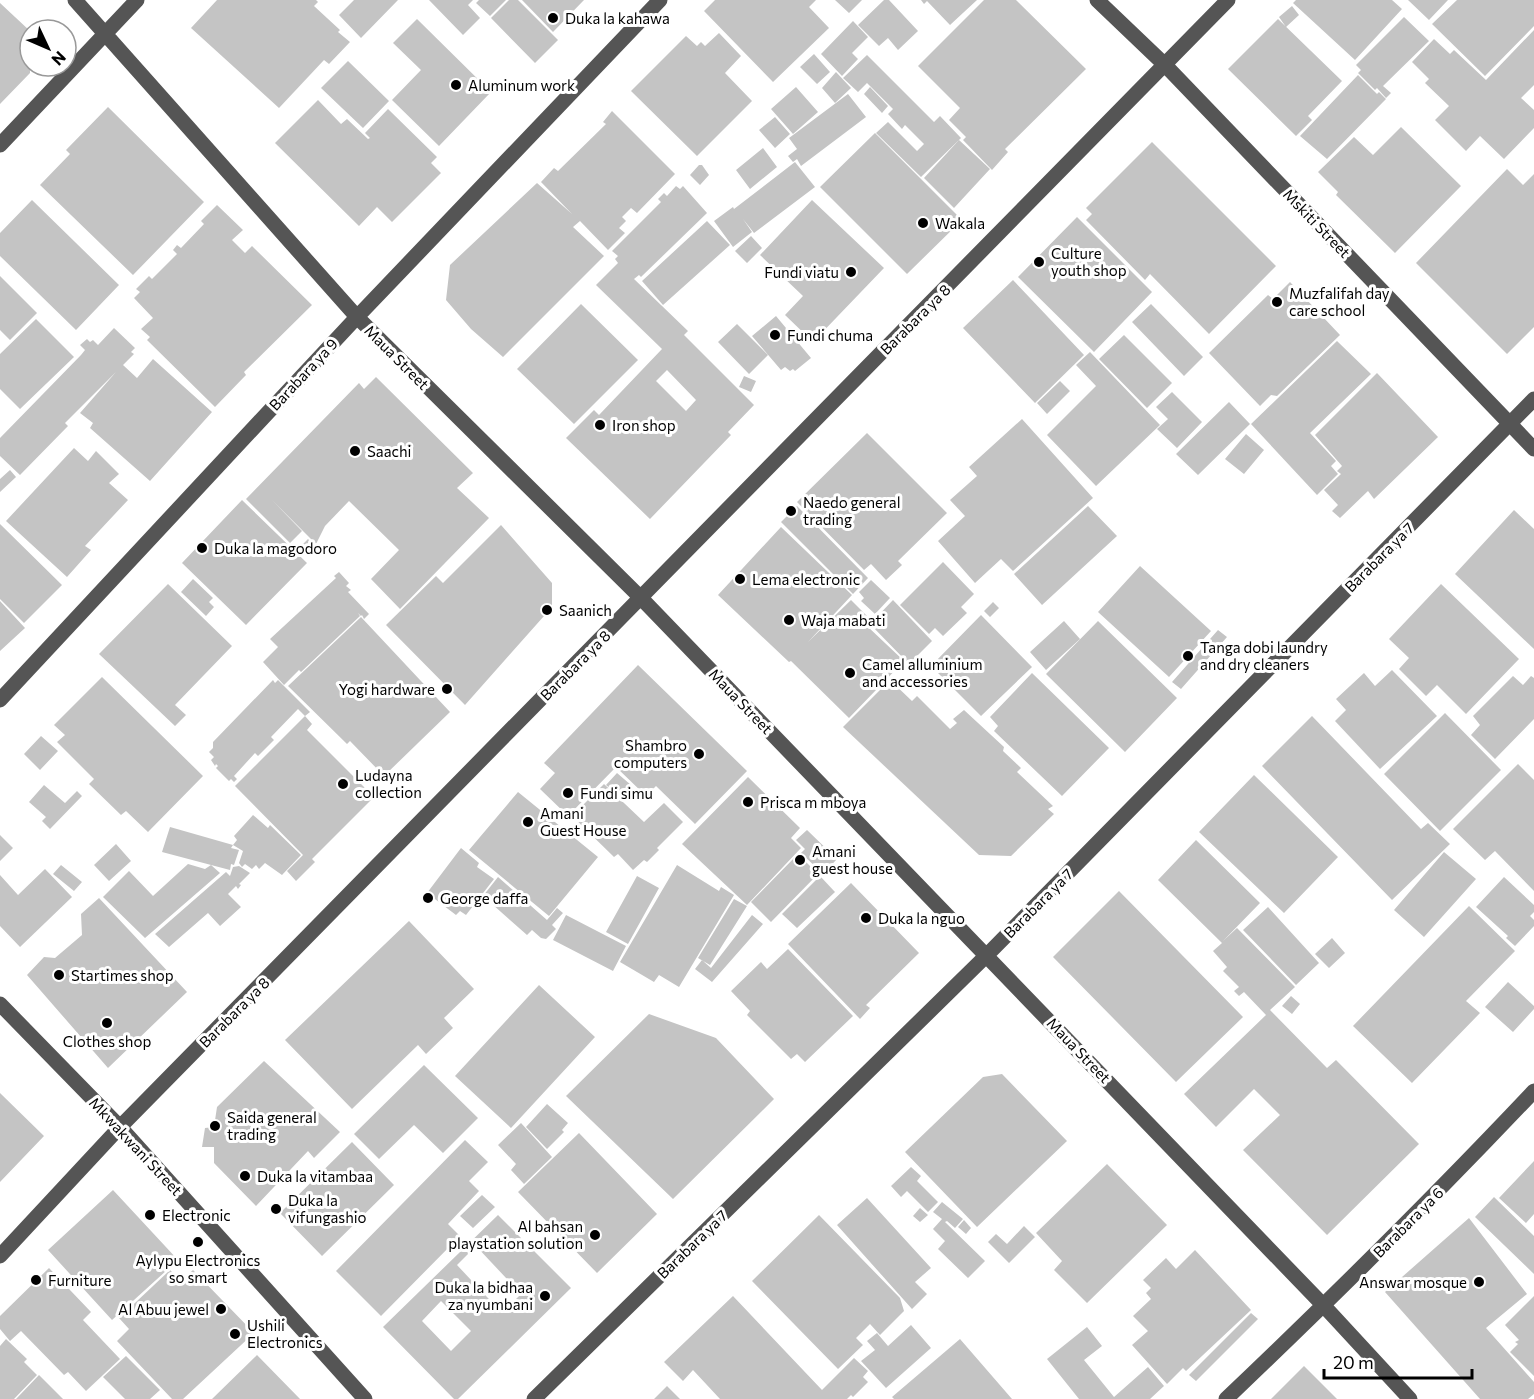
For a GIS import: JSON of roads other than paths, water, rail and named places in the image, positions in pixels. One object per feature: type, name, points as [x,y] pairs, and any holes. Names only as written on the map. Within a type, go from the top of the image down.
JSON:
[{"type":"street","name":"Maua Street","points":[[75,0],[357,317],[640,598],[987,955],[1324,1306],[1410,1399]]},
{"type":"street","points":[[0,145],[137,0]]},
{"type":"street","name":"Barabara ya 9","points":[[0,700],[357,317],[660,0]]},
{"type":"street","name":"Mskiti Street","points":[[1096,0],[1165,65],[1534,449]]},
{"type":"street","name":"Barabara ya 8","points":[[0,1256],[120,1127],[1228,0]]},
{"type":"street","name":"Barabara ya 7","points":[[534,1399],[987,955],[1534,399]]},
{"type":"street","name":"Mkwakwani Street","points":[[0,1004],[120,1127],[365,1399]]},
{"type":"street","name":"Barabara ya 6","points":[[1226,1399],[1448,1183],[1534,1091]]},
{"type":"place","name":"Duka la kahawa","points":[[553,18]]},
{"type":"place","name":"Aluminum work","points":[[456,85]]},
{"type":"place","name":"Wakala","points":[[923,223]]},
{"type":"place","name":"Culture youth shop","points":[[1039,262]]},
{"type":"place","name":"Fundi viatu","points":[[851,272]]},
{"type":"place","name":"Muzfalifah day care school","points":[[1277,302]]},
{"type":"place","name":"Fundi chuma","points":[[775,335]]},
{"type":"place","name":"Iron shop","points":[[600,425]]},
{"type":"place","name":"Saachi","points":[[355,451]]},
{"type":"place","name":"Naedo general trading","points":[[791,511]]},
{"type":"place","name":"Duka la magodoro","points":[[202,548]]},
{"type":"place","name":"Lema electronic","points":[[740,579]]},
{"type":"place","name":"Saanich","points":[[547,610]]},
{"type":"place","name":"Waja mabati","points":[[789,620]]},
{"type":"place","name":"Tanga dobi laundry and dry cleaners","points":[[1188,656]]},
{"type":"place","name":"Camel alluminium and accessories","points":[[850,673]]},
{"type":"place","name":"Yogi hardware","points":[[447,689]]},
{"type":"place","name":"Shambro computers","points":[[699,754]]},
{"type":"place","name":"Ludayna collection","points":[[343,784]]},
{"type":"place","name":"Fundi simu","points":[[568,793]]},
{"type":"place","name":"Prisca m mboya","points":[[748,802]]},
{"type":"place","name":"Amani Guest House","points":[[528,822]]},
{"type":"place","name":"Amani guest house","points":[[800,860]]},
{"type":"place","name":"George daffa","points":[[428,898]]},
{"type":"place","name":"Duka la nguo","points":[[866,918]]},
{"type":"place","name":"Startimes shop","points":[[59,975]]},
{"type":"place","name":"Clothes shop","points":[[107,1023]]},
{"type":"place","name":"Saida general trading","points":[[215,1126]]},
{"type":"place","name":"Duka la vitambaa","points":[[245,1176]]},
{"type":"place","name":"Duka la vifungashio","points":[[276,1209]]},
{"type":"place","name":"Electronic","points":[[150,1215]]},
{"type":"place","name":"Al bahsan playstation solution","points":[[595,1235]]},
{"type":"place","name":"Aylypu Electronics so smart","points":[[198,1242]]},
{"type":"place","name":"Furniture","points":[[36,1280]]},
{"type":"place","name":"Answar mosque","points":[[1479,1282]]},
{"type":"place","name":"Duka la bidhaa za nyumbani","points":[[545,1296]]},
{"type":"place","name":"Al Abuu jewel","points":[[221,1309]]},
{"type":"place","name":"Ushili Electronics","points":[[235,1334]]}]
